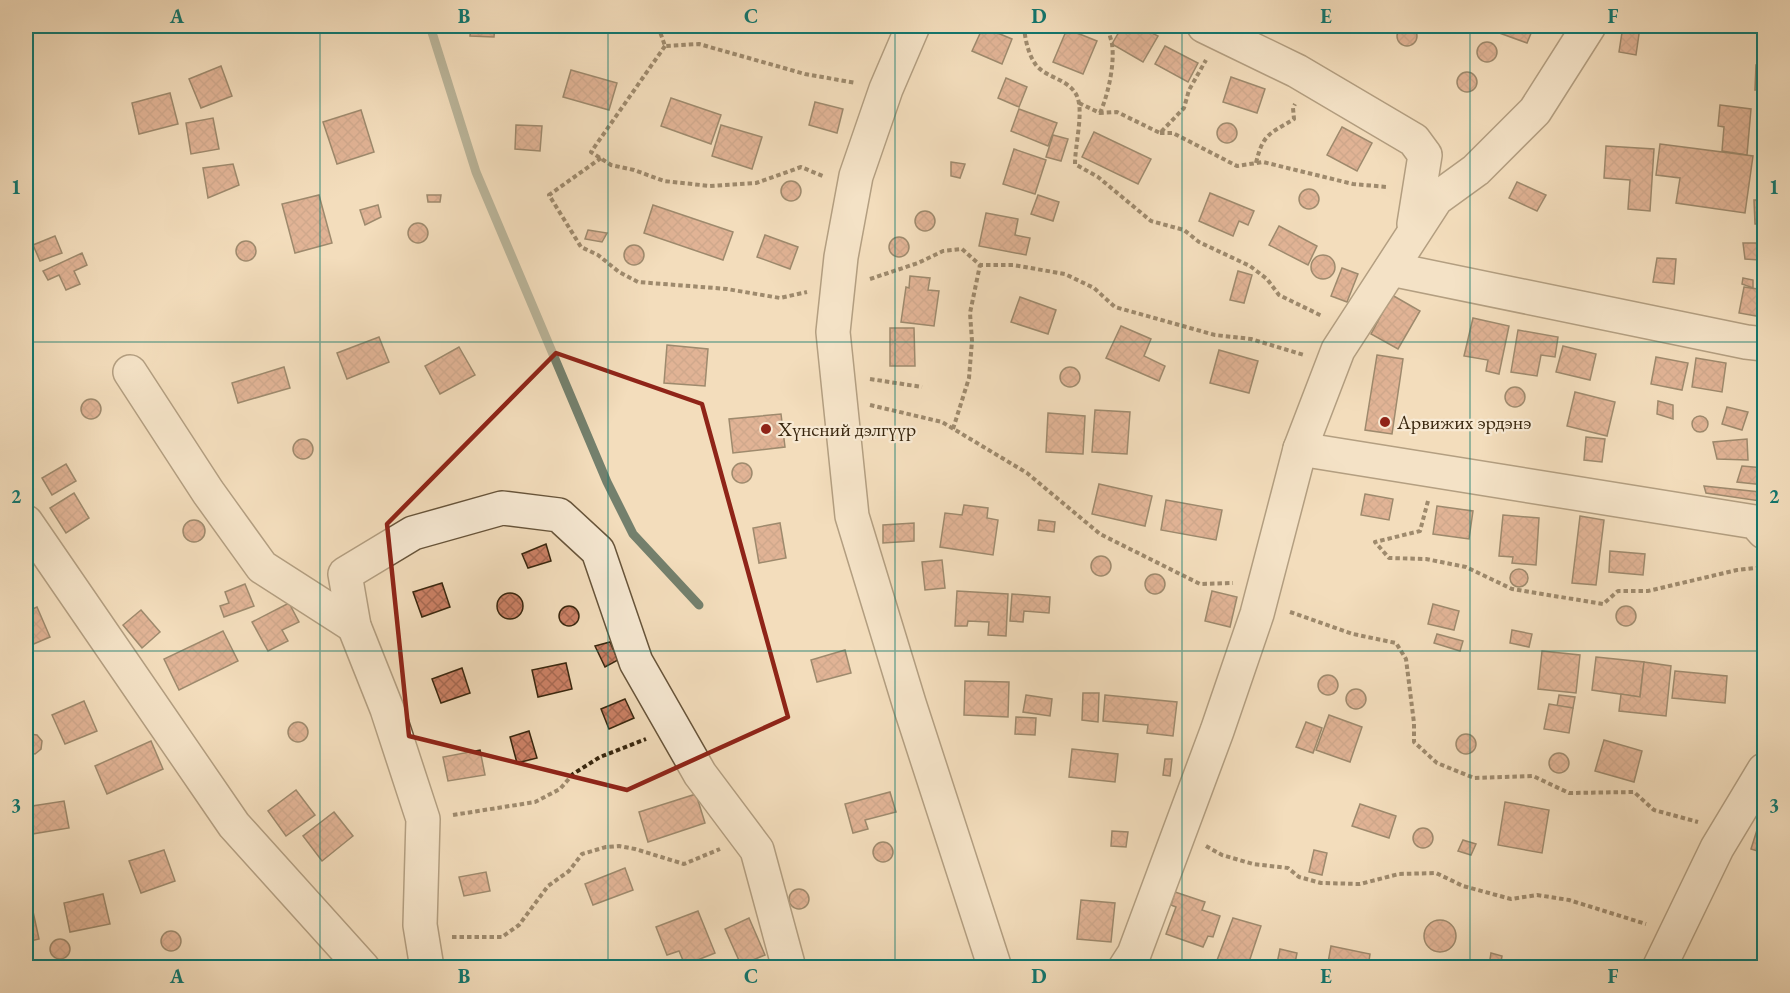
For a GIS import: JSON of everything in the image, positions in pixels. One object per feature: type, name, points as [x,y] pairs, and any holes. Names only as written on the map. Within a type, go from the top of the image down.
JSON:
[{"type":"street","points":[[913,26],[886,89],[856,176],[846,222],[833,332],[852,516],[995,968]]},
{"type":"street","points":[[1125,968],[1134,954],[1220,720],[1260,603],[1300,449],[1338,350],[1436,200],[1476,170],[1534,111],[1589,26]]},
{"type":"street","points":[[1213,30],[1306,76],[1414,140],[1425,155],[1410,239]]},
{"type":"street","points":[[1391,269],[1734,340],[1764,344]]},
{"type":"street","points":[[130,372],[208,492],[262,567],[354,626]]},
{"type":"street","points":[[1300,449],[1755,522],[1764,532]]},
{"type":"street","points":[[424,953],[420,925],[423,819],[387,709],[354,626],[345,574],[413,533],[502,508],[559,515],[598,551],[636,662],[700,774],[756,850],[789,968]]},
{"type":"street","points":[[26,522],[234,825],[363,968]]},
{"type":"street","points":[[1659,968],[1717,849],[1763,774]]},
{"type":"path","points":[[658,26],[665,46]]},
{"type":"path","points":[[1024,26],[1026,43],[1037,66],[1068,85],[1078,99],[1079,128],[1075,145],[1075,164],[1098,177],[1151,221],[1184,230],[1199,242],[1250,267],[1266,279],[1279,295],[1326,319],[1354,326]]},
{"type":"path","points":[[1100,113],[1109,85],[1113,62],[1108,26]]},
{"type":"path","points":[[1160,133],[1184,108],[1213,30]]},
{"type":"path","points":[[665,46],[699,44],[805,74],[886,89]]},
{"type":"path","points":[[665,46],[591,152],[611,165],[634,170],[664,181],[710,186],[756,183],[801,168],[823,177],[856,176]]},
{"type":"path","points":[[1256,163],[1259,148],[1272,130],[1294,119],[1293,108],[1306,76]]},
{"type":"path","points":[[1078,103],[1100,113],[1117,112],[1160,133],[1173,134],[1237,166],[1263,162],[1353,184],[1386,187],[1421,183]]},
{"type":"path","points":[[600,158],[549,195],[581,247],[598,255],[619,272],[638,282],[727,289],[780,297],[803,292],[838,290],[918,263],[943,251],[962,249],[980,265],[1013,265],[1065,274],[1095,288],[1115,307],[1215,335],[1251,339],[1294,354],[1334,361]]},
{"type":"path","points":[[953,429],[969,378],[972,341],[970,313],[980,265]]},
{"type":"path","points":[[838,385],[942,422],[1027,473],[1100,534],[1200,584],[1246,582],[1260,603],[1353,634],[1396,643],[1406,659],[1414,723],[1414,742],[1437,764],[1474,778],[1533,776],[1569,793],[1634,792],[1654,810],[1728,830]]},
{"type":"path","points":[[838,385],[922,387]]},
{"type":"path","points":[[1420,531],[1375,542],[1389,558],[1426,559],[1466,567],[1512,588],[1603,604],[1618,591],[1648,591],[1737,570],[1764,567]]},
{"type":"path","points":[[423,819],[535,802],[560,789],[573,774],[600,757],[638,744],[672,725]]},
{"type":"path","points":[[1179,830],[1222,855],[1253,864],[1288,868],[1299,877],[1321,883],[1360,884],[1399,874],[1436,873],[1463,886],[1510,899],[1537,895],[1569,900],[1676,934]]},
{"type":"path","points":[[424,953],[502,937],[519,925],[548,886],[569,871],[582,854],[619,846],[684,864],[714,852],[745,835]]},
{"type":"highlighted area","points":[[556,353],[702,404],[788,717],[627,790],[409,736],[387,524]]},
{"type":"building","points":[[471,26],[495,26],[494,37],[470,36]]},
{"type":"building","points":[[1114,26],[1139,26],[1158,36],[1143,62],[1112,44],[1120,30]]},
{"type":"building","points":[[1407,26],[1414,29],[1417,36],[1414,43],[1407,46],[1400,43],[1397,36],[1400,29]]},
{"type":"building","points":[[1480,26],[1534,26],[1527,43]]},
{"type":"building","points":[[1623,26],[1640,27],[1636,55],[1619,52]]},
{"type":"building","points":[[1698,26],[1739,26],[1738,32],[1697,28]]},
{"type":"building","points":[[1758,26],[1764,26],[1764,47],[1760,48]]},
{"type":"building","points":[[983,27],[1012,39],[1002,64],[972,51]]},
{"type":"building","points":[[1067,29],[1097,41],[1083,74],[1053,62]]},
{"type":"building","points":[[1487,42],[1494,45],[1497,52],[1494,59],[1487,62],[1480,59],[1477,52],[1480,45]]},
{"type":"building","points":[[1165,46],[1198,63],[1188,82],[1155,64]]},
{"type":"building","points":[[1756,65],[1764,65],[1764,90],[1755,90]]},
{"type":"building","points":[[221,66],[232,96],[201,108],[189,79]]},
{"type":"building","points":[[571,70],[617,83],[609,110],[563,97]]},
{"type":"building","points":[[1467,72],[1474,75],[1477,82],[1474,89],[1467,92],[1460,89],[1457,82],[1460,75]]},
{"type":"building","points":[[1231,77],[1265,89],[1257,113],[1223,102]]},
{"type":"building","points":[[1006,78],[1027,87],[1019,107],[998,98]]},
{"type":"building","points":[[170,93],[178,124],[139,134],[132,103]]},
{"type":"building","points":[[671,98],[721,115],[711,144],[661,126]]},
{"type":"building","points":[[815,102],[843,109],[837,133],[809,125]]},
{"type":"building","points":[[1720,105],[1751,109],[1747,155],[1722,151],[1724,127],[1718,126]]},
{"type":"building","points":[[1019,109],[1057,123],[1048,146],[1011,131]]},
{"type":"building","points":[[361,110],[374,152],[337,164],[323,122]]},
{"type":"building","points":[[213,118],[219,149],[191,154],[186,123]]},
{"type":"building","points":[[1227,123],[1234,126],[1237,133],[1234,140],[1227,143],[1220,140],[1217,133],[1220,126]]},
{"type":"building","points":[[516,125],[542,126],[540,151],[515,149]]},
{"type":"building","points":[[721,125],[762,137],[752,169],[712,156]]},
{"type":"building","points":[[1342,127],[1372,143],[1357,171],[1327,155]]},
{"type":"building","points":[[1094,132],[1151,159],[1138,184],[1082,157]]},
{"type":"building","points":[[1053,135],[1068,139],[1061,161],[1046,157]]},
{"type":"building","points":[[1660,144],[1753,156],[1745,213],[1676,203],[1680,178],[1656,175]]},
{"type":"building","points":[[1606,146],[1654,149],[1650,211],[1628,209],[1630,180],[1604,178]]},
{"type":"building","points":[[1014,149],[1046,160],[1035,194],[1003,184]]},
{"type":"building","points":[[951,162],[965,164],[960,178],[951,176]]},
{"type":"building","points":[[233,164],[239,185],[208,198],[203,168]]},
{"type":"building","points":[[791,181],[798,184],[801,191],[798,198],[791,201],[784,198],[781,191],[784,184]]},
{"type":"building","points":[[1517,182],[1546,195],[1537,211],[1509,198]]},
{"type":"building","points":[[1309,189],[1316,192],[1319,199],[1316,206],[1309,209],[1302,206],[1299,199],[1302,192]]},
{"type":"building","points":[[1210,193],[1254,211],[1248,225],[1239,221],[1233,236],[1199,221]]},
{"type":"building","points":[[319,195],[332,243],[295,253],[282,204]]},
{"type":"building","points":[[427,195],[441,195],[440,202],[428,202]]},
{"type":"building","points":[[1038,195],[1059,202],[1053,221],[1031,214]]},
{"type":"building","points":[[1754,200],[1764,200],[1764,224],[1755,224]]},
{"type":"building","points":[[378,205],[381,217],[365,225],[360,210]]},
{"type":"building","points":[[653,205],[733,232],[723,260],[644,233]]},
{"type":"building","points":[[925,211],[932,214],[935,221],[932,228],[925,231],[918,228],[915,221],[918,214]]},
{"type":"building","points":[[986,213],[1018,219],[1015,235],[1030,238],[1026,255],[979,246]]},
{"type":"building","points":[[418,223],[425,226],[428,233],[425,240],[418,243],[411,240],[408,233],[411,226]]},
{"type":"building","points":[[1279,226],[1317,246],[1308,265],[1269,245]]},
{"type":"building","points":[[588,230],[607,233],[602,242],[585,239]]},
{"type":"building","points":[[765,235],[798,247],[790,269],[757,257]]},
{"type":"building","points":[[55,236],[62,253],[40,261],[33,245]]},
{"type":"building","points":[[899,237],[906,240],[909,247],[906,254],[899,257],[892,254],[889,247],[892,240]]},
{"type":"building","points":[[246,241],[253,244],[256,251],[253,258],[246,261],[239,258],[236,251],[239,244]]},
{"type":"building","points":[[1743,243],[1758,243],[1759,260],[1745,259]]},
{"type":"building","points":[[634,245],[641,248],[644,255],[641,262],[634,265],[627,262],[624,255],[627,248]]},
{"type":"building","points":[[82,253],[87,265],[74,271],[80,284],[66,290],[59,275],[48,280],[43,271]]},
{"type":"building","points":[[1323,255],[1328,256],[1334,262],[1334,272],[1328,278],[1323,279],[1318,278],[1312,272],[1311,267],[1312,262],[1318,256]]},
{"type":"building","points":[[1657,258],[1676,259],[1674,284],[1653,282]]},
{"type":"building","points":[[1342,268],[1358,274],[1347,302],[1331,296]]},
{"type":"building","points":[[1238,271],[1252,275],[1244,303],[1230,300]]},
{"type":"building","points":[[910,276],[930,278],[928,290],[939,291],[934,326],[901,322],[906,287],[909,288]]},
{"type":"building","points":[[1743,278],[1753,280],[1753,288],[1742,284]]},
{"type":"building","points":[[1744,287],[1764,290],[1762,317],[1739,313]]},
{"type":"building","points":[[1392,295],[1420,311],[1398,349],[1371,334]]},
{"type":"building","points":[[1020,297],[1056,310],[1048,334],[1011,322]]},
{"type":"building","points":[[1473,318],[1509,326],[1499,374],[1486,371],[1488,360],[1464,356]]},
{"type":"building","points":[[1121,326],[1151,339],[1144,356],[1165,366],[1159,381],[1106,358]]},
{"type":"building","points":[[890,328],[914,328],[915,366],[890,366]]},
{"type":"building","points":[[1518,330],[1558,337],[1555,357],[1541,355],[1537,376],[1511,372]]},
{"type":"building","points":[[379,337],[389,362],[347,379],[337,353]]},
{"type":"building","points":[[667,345],[708,349],[705,386],[664,383]]},
{"type":"building","points":[[1563,346],[1596,354],[1590,380],[1556,372]]},
{"type":"building","points":[[459,347],[475,375],[440,394],[425,366]]},
{"type":"building","points":[[1219,350],[1258,361],[1249,393],[1210,383]]},
{"type":"building","points":[[1377,355],[1403,359],[1392,434],[1365,430]]},
{"type":"building","points":[[1656,357],[1688,363],[1682,390],[1651,384]]},
{"type":"building","points":[[1696,358],[1726,363],[1722,392],[1692,387]]},
{"type":"building","points":[[284,367],[290,388],[238,403],[232,383]]},
{"type":"building","points":[[1070,367],[1077,370],[1080,377],[1077,384],[1070,387],[1063,384],[1060,377],[1063,370]]},
{"type":"building","points":[[1515,387],[1522,390],[1525,397],[1522,404],[1515,407],[1508,404],[1505,397],[1508,390]]},
{"type":"building","points":[[1575,392],[1615,402],[1607,436],[1567,426]]},
{"type":"building","points":[[91,399],[98,402],[101,409],[98,416],[91,419],[84,416],[81,409],[84,402]]},
{"type":"building","points":[[1658,401],[1673,405],[1673,419],[1657,414]]},
{"type":"building","points":[[1727,407],[1748,412],[1742,430],[1722,424]]},
{"type":"building","points":[[1095,410],[1130,412],[1127,454],[1092,452]]},
{"type":"building","points":[[1048,413],[1085,416],[1083,454],[1046,452]]},
{"type":"building","points":[[781,414],[785,447],[733,453],[729,419]]},
{"type":"building","points":[[1697,416],[1703,416],[1708,424],[1706,430],[1697,432],[1692,427],[1692,421]]},
{"type":"building","points":[[1586,437],[1605,439],[1602,462],[1584,460]]},
{"type":"building","points":[[303,439],[310,442],[313,449],[310,456],[303,459],[296,456],[293,449],[296,442]]},
{"type":"building","points":[[1747,439],[1748,460],[1717,459],[1713,442]]},
{"type":"building","points":[[742,463],[749,466],[752,473],[749,480],[742,483],[735,480],[732,473],[735,466]]},
{"type":"building","points":[[66,464],[76,481],[52,495],[42,478]]},
{"type":"building","points":[[1742,466],[1764,468],[1764,485],[1737,482]]},
{"type":"building","points":[[1099,484],[1152,496],[1145,526],[1092,514]]},
{"type":"building","points":[[1704,486],[1760,492],[1760,501],[1706,493]]},
{"type":"building","points":[[74,493],[89,518],[66,533],[50,508]]},
{"type":"building","points":[[1365,494],[1393,499],[1389,520],[1361,515]]},
{"type":"building","points":[[1166,500],[1222,510],[1216,540],[1161,530]]},
{"type":"building","points":[[964,505],[988,508],[987,518],[998,520],[993,555],[940,547],[945,513],[962,515]]},
{"type":"building","points":[[1437,506],[1473,511],[1469,539],[1433,534]]},
{"type":"building","points":[[1503,515],[1539,518],[1536,565],[1512,563],[1513,557],[1499,556]]},
{"type":"building","points":[[1580,516],[1604,520],[1596,585],[1572,583]]},
{"type":"building","points":[[194,520],[202,523],[205,531],[202,539],[194,542],[186,539],[183,531],[186,523]]},
{"type":"building","points":[[1039,520],[1055,522],[1054,532],[1038,530]]},
{"type":"building","points":[[780,523],[786,558],[759,563],[753,528]]},
{"type":"building","points":[[914,523],[914,541],[883,543],[883,525]]},
{"type":"building","points":[[546,544],[551,561],[528,568],[522,554]]},
{"type":"building","points":[[1610,551],[1645,554],[1643,575],[1609,572]]},
{"type":"building","points":[[1101,556],[1108,559],[1111,566],[1108,573],[1101,576],[1094,573],[1091,566],[1094,559]]},
{"type":"building","points":[[942,560],[945,588],[925,590],[922,562]]},
{"type":"building","points":[[1519,569],[1525,572],[1528,578],[1525,584],[1519,587],[1513,584],[1510,578],[1513,572]]},
{"type":"building","points":[[1155,574],[1162,577],[1165,584],[1162,591],[1155,594],[1148,591],[1145,584],[1148,577]]},
{"type":"building","points":[[442,583],[450,607],[422,617],[413,592]]},
{"type":"building","points":[[245,584],[254,606],[224,617],[220,606],[229,603],[225,592]]},
{"type":"building","points":[[957,591],[1008,594],[1006,636],[988,635],[989,622],[968,621],[967,626],[955,626]]},
{"type":"building","points":[[1212,591],[1237,597],[1230,627],[1205,621]]},
{"type":"building","points":[[510,593],[519,597],[523,606],[519,615],[510,619],[501,615],[497,606],[501,597]]},
{"type":"building","points":[[1012,594],[1050,597],[1049,613],[1024,611],[1023,622],[1010,621]]},
{"type":"building","points":[[289,603],[299,622],[282,630],[288,641],[268,651],[252,622]]},
{"type":"building","points":[[1433,604],[1459,611],[1454,630],[1428,624]]},
{"type":"building","points":[[569,606],[576,609],[579,616],[576,623],[569,626],[562,623],[559,616],[562,609]]},
{"type":"building","points":[[1626,606],[1633,609],[1636,616],[1633,623],[1626,626],[1619,623],[1616,616],[1619,609]]},
{"type":"building","points":[[37,607],[50,637],[29,646],[26,638],[26,612]]},
{"type":"building","points":[[141,610],[160,632],[142,648],[123,625]]},
{"type":"building","points":[[1512,630],[1532,634],[1529,647],[1510,643]]},
{"type":"building","points":[[223,631],[238,661],[179,690],[164,659]]},
{"type":"building","points":[[1437,634],[1463,641],[1460,651],[1434,643]]},
{"type":"building","points":[[610,642],[618,660],[605,667],[595,646]]},
{"type":"building","points":[[845,650],[851,673],[817,682],[811,660]]},
{"type":"building","points":[[1542,651],[1580,655],[1576,693],[1538,689]]},
{"type":"building","points":[[1596,657],[1644,662],[1640,697],[1592,690]]},
{"type":"building","points":[[1644,662],[1671,666],[1666,716],[1619,711],[1621,694],[1640,697]]},
{"type":"building","points":[[566,663],[572,689],[538,697],[532,670]]},
{"type":"building","points":[[462,668],[470,693],[441,703],[432,679]]},
{"type":"building","points":[[1675,671],[1727,676],[1725,703],[1672,698]]},
{"type":"building","points":[[1328,675],[1335,678],[1338,685],[1335,692],[1328,695],[1321,692],[1318,685],[1321,678]]},
{"type":"building","points":[[965,681],[1009,682],[1008,717],[964,715]]},
{"type":"building","points":[[1356,689],[1363,692],[1366,699],[1363,706],[1356,709],[1349,706],[1346,699],[1349,692]]},
{"type":"building","points":[[1083,693],[1099,693],[1098,722],[1082,720]]},
{"type":"building","points":[[1026,695],[1052,699],[1050,716],[1023,712]]},
{"type":"building","points":[[1105,695],[1177,702],[1173,736],[1147,733],[1148,725],[1103,721]]},
{"type":"building","points":[[1559,695],[1575,697],[1573,708],[1557,706]]},
{"type":"building","points":[[625,699],[634,718],[609,729],[601,709]]},
{"type":"building","points":[[84,701],[97,731],[65,744],[52,715]]},
{"type":"building","points":[[1549,704],[1573,708],[1569,733],[1544,729]]},
{"type":"building","points":[[1329,715],[1362,727],[1350,762],[1316,750]]},
{"type":"building","points":[[1016,717],[1036,718],[1035,735],[1015,734]]},
{"type":"building","points":[[298,722],[305,725],[308,732],[305,739],[298,742],[291,739],[288,732],[291,725]]},
{"type":"building","points":[[1306,722],[1322,728],[1313,753],[1296,747]]},
{"type":"building","points":[[529,731],[537,758],[517,763],[510,737]]},
{"type":"building","points":[[1466,734],[1473,737],[1476,744],[1473,751],[1466,754],[1459,751],[1456,744],[1459,737]]},
{"type":"building","points":[[37,735],[42,741],[41,749],[35,754],[26,752],[26,736]]},
{"type":"building","points":[[1604,740],[1642,751],[1634,782],[1595,771]]},
{"type":"building","points":[[151,741],[163,769],[107,794],[95,766]]},
{"type":"building","points":[[1072,749],[1118,754],[1115,782],[1069,777]]},
{"type":"building","points":[[480,750],[485,775],[448,781],[443,757]]},
{"type":"building","points":[[1559,753],[1566,756],[1569,763],[1566,770],[1559,773],[1552,770],[1549,763],[1552,756]]},
{"type":"building","points":[[1165,759],[1172,759],[1170,776],[1163,775]]},
{"type":"building","points":[[296,790],[315,815],[286,836],[268,811]]},
{"type":"building","points":[[890,792],[896,812],[865,820],[868,829],[853,833],[845,804]]},
{"type":"building","points":[[696,794],[705,823],[648,842],[639,812]]},
{"type":"building","points":[[64,801],[69,828],[26,835],[26,807]]},
{"type":"building","points":[[1505,802],[1549,810],[1542,853],[1498,845]]},
{"type":"building","points":[[1360,804],[1396,816],[1389,838],[1352,826]]},
{"type":"building","points":[[334,812],[353,836],[322,861],[303,836]]},
{"type":"building","points":[[1762,814],[1764,815],[1764,853],[1751,849]]},
{"type":"building","points":[[1423,828],[1430,831],[1433,838],[1430,845],[1423,848],[1416,845],[1413,838],[1416,831]]},
{"type":"building","points":[[1112,831],[1128,832],[1126,847],[1111,846]]},
{"type":"building","points":[[1463,840],[1476,844],[1471,855],[1458,851]]},
{"type":"building","points":[[883,842],[890,845],[893,852],[890,859],[883,862],[876,859],[873,852],[876,845]]},
{"type":"building","points":[[164,850],[175,881],[141,893],[129,861]]},
{"type":"building","points":[[1314,850],[1327,853],[1322,875],[1309,872]]},
{"type":"building","points":[[625,868],[633,890],[593,905],[585,884]]},
{"type":"building","points":[[486,872],[490,891],[464,896],[459,877]]},
{"type":"building","points":[[799,889],[806,892],[809,899],[806,906],[799,909],[792,906],[789,899],[792,892]]},
{"type":"building","points":[[1175,892],[1205,902],[1202,910],[1220,916],[1213,937],[1208,936],[1203,947],[1166,934],[1176,907],[1171,905]]},
{"type":"building","points":[[103,894],[110,924],[70,932],[64,903]]},
{"type":"building","points":[[1081,900],[1115,903],[1111,942],[1077,939]]},
{"type":"building","points":[[32,907],[39,939],[26,942],[26,909]]},
{"type":"building","points":[[698,911],[715,953],[685,965],[679,951],[667,955],[656,927]]},
{"type":"building","points":[[749,918],[765,955],[741,965],[725,929]]},
{"type":"building","points":[[1233,918],[1261,926],[1247,968],[1225,968],[1216,963]]},
{"type":"building","points":[[1440,920],[1451,925],[1456,936],[1451,947],[1440,952],[1429,947],[1424,936],[1429,925]]},
{"type":"building","points":[[171,931],[178,934],[181,941],[178,948],[171,951],[164,948],[161,941],[164,934]]},
{"type":"building","points":[[60,939],[67,942],[70,949],[67,956],[60,959],[53,956],[50,949],[53,942]]},
{"type":"building","points":[[1331,946],[1370,954],[1368,968],[1327,968]]},
{"type":"building","points":[[1280,949],[1297,953],[1294,968],[1276,968]]},
{"type":"building","points":[[1491,953],[1502,956],[1500,968],[1489,966]]},
{"type":"building","points":[[327,960],[334,961],[339,968],[319,968]]},
{"type":"building","points":[[548,960],[551,968],[526,968]]},
{"type":"building","points":[[1379,962],[1407,968],[1378,968]]},
{"type":"waterway","points":[[430,26],[476,172],[607,482],[633,534],[699,605]]},
{"type":"place","name":"Арвижих эрдэнэ","points":[[1385,422]]},
{"type":"place","name":"Хүнсний дэлгүүр","points":[[766,429]]}]
